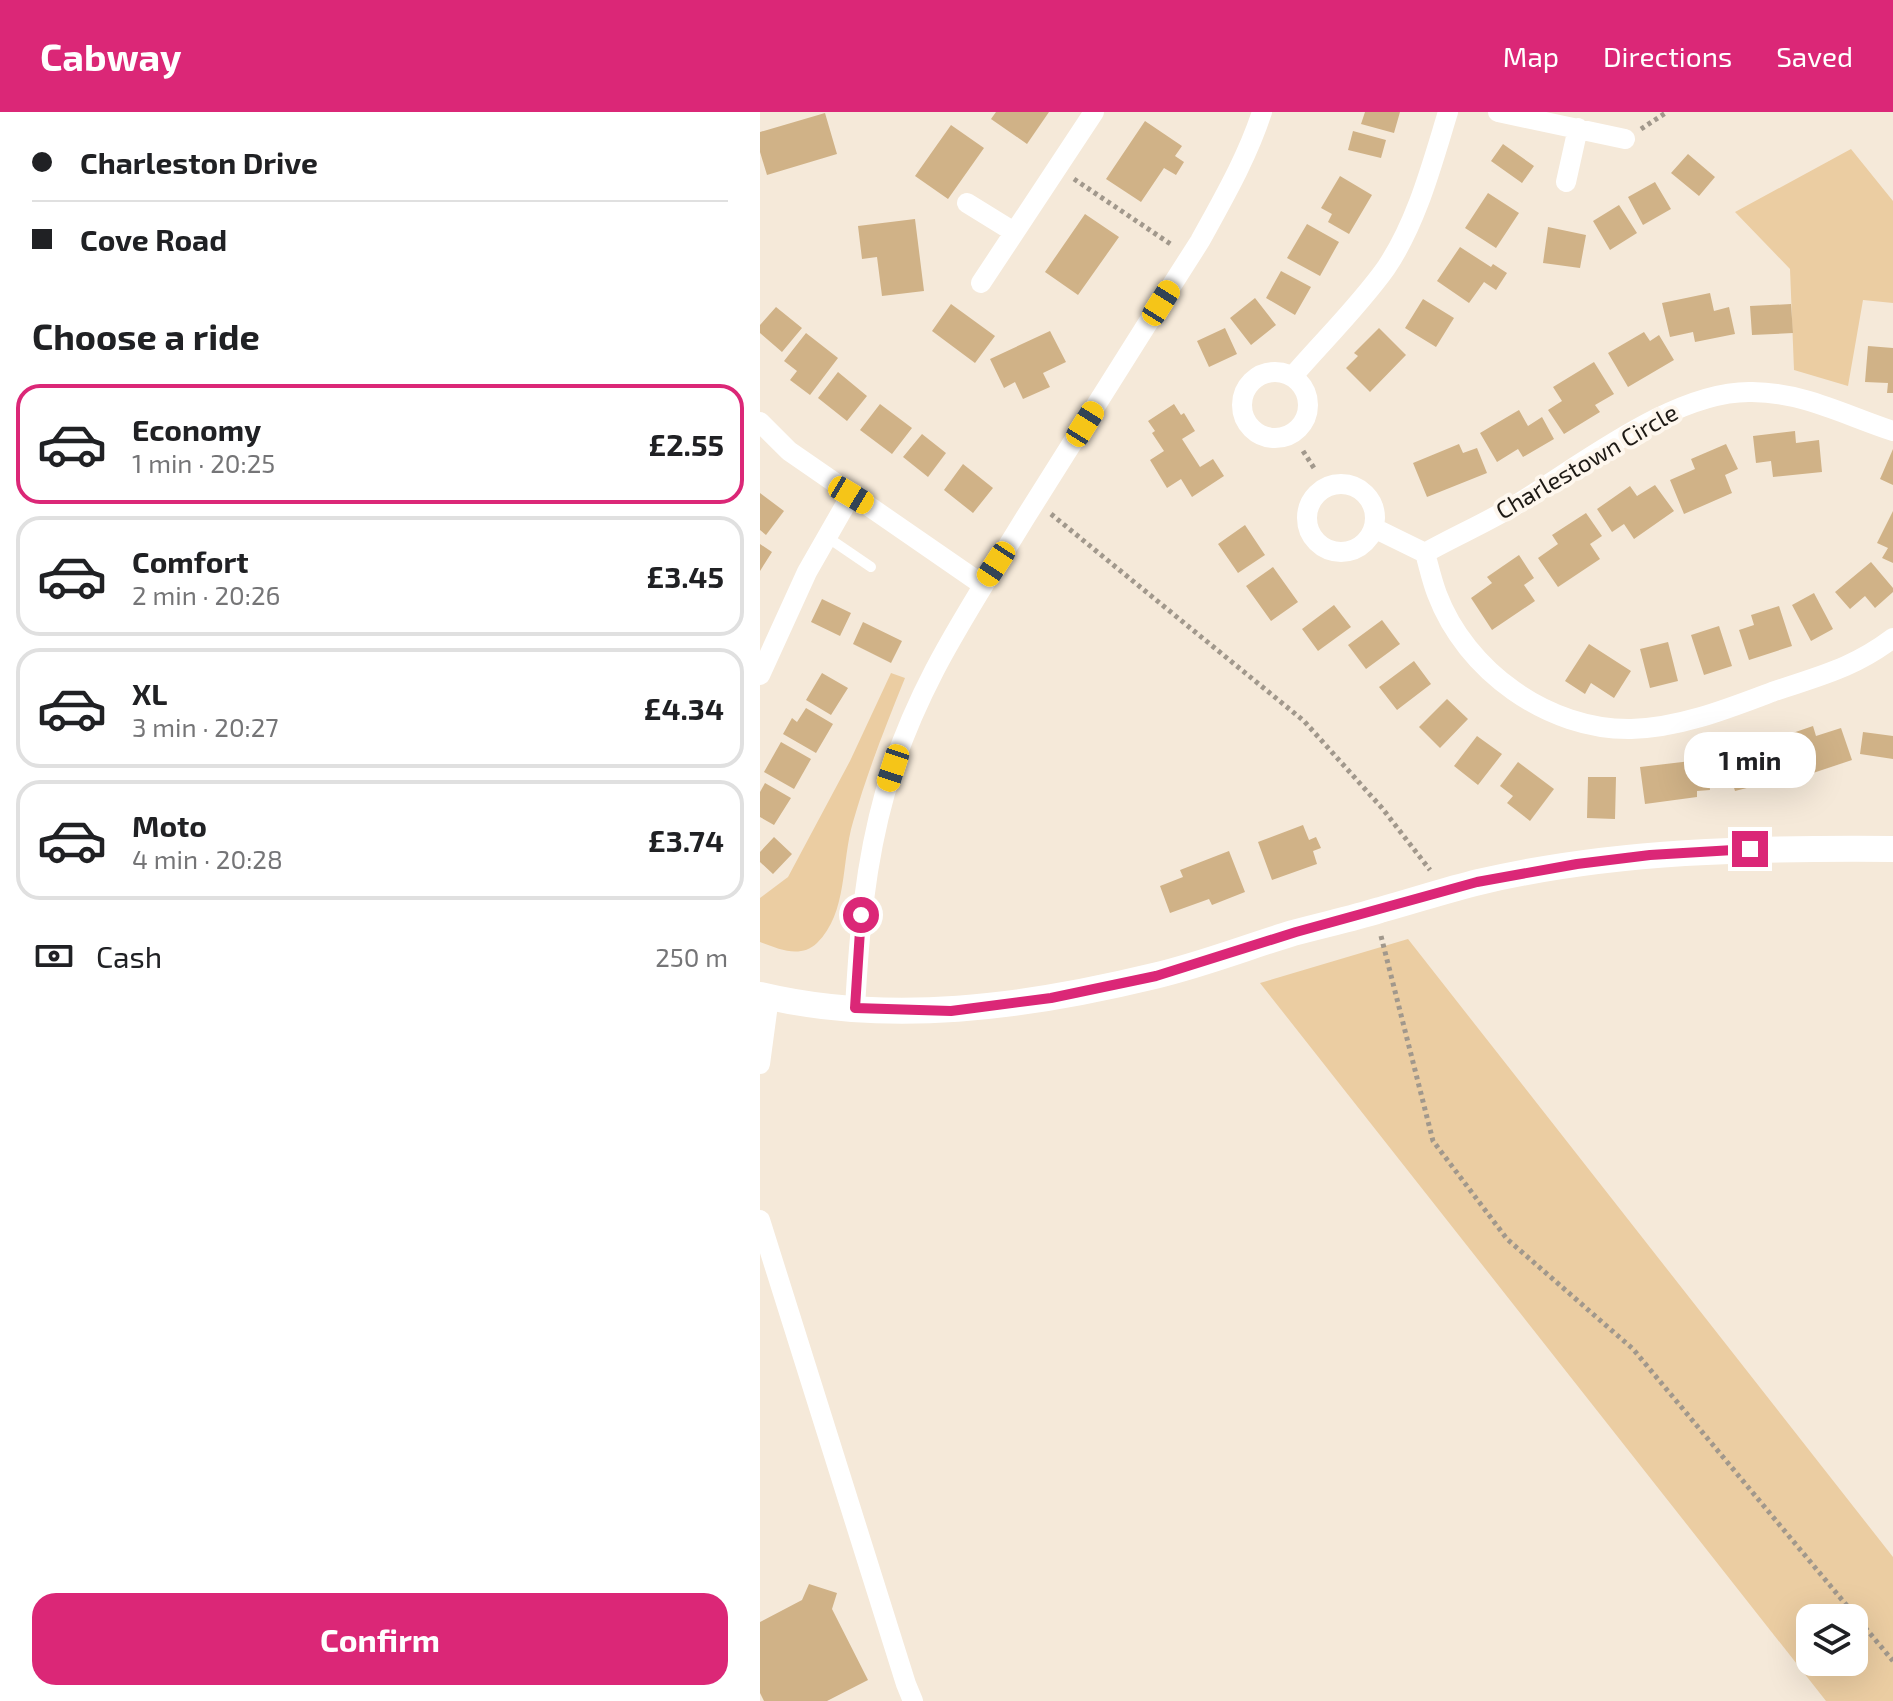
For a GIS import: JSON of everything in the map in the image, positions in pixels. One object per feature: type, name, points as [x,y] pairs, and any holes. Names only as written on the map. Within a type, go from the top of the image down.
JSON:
[{"type":"street","points":[[981,283],[1094,112]]},
{"type":"street","points":[[855,1008],[864,889],[885,793],[919,701],[944,648],[1200,241],[1232,183],[1262,112]]},
{"type":"street","points":[[1292,377],[1385,269],[1422,193],[1448,112]]},
{"type":"street","points":[[1498,112],[1625,139]]},
{"type":"street","points":[[1566,182],[1578,128]]},
{"type":"street","points":[[967,203],[1014,232]]},
{"type":"street","name":"Charlestown Circle","points":[[1425,553],[1514,506],[1660,415],[1694,401],[1750,391],[1778,394],[1809,399],[1893,431]]},
{"type":"street","points":[[760,422],[789,451],[983,585]]},
{"type":"street","points":[[760,675],[807,572],[851,495]]},
{"type":"street","points":[[1374,528],[1425,553],[1437,596],[1458,634],[1483,666],[1509,688],[1536,704],[1591,725],[1631,729],[1681,722],[1838,671],[1868,656],[1893,638]]},
{"type":"street","points":[[760,1064],[765,996],[855,1008],[951,1011],[1051,998],[1156,976],[1296,932],[1477,882],[1580,863],[1750,849],[1893,849]]},
{"type":"street","points":[[760,1220],[913,1701]]},
{"type":"lane","points":[[827,537],[871,567]]},
{"type":"path","points":[[1070,177],[1173,246]]},
{"type":"path","points":[[1303,451],[1314,468]]},
{"type":"path","points":[[1047,511],[1304,721],[1382,808],[1433,874]]},
{"type":"path","points":[[1375,912],[1433,1141],[1507,1239],[1633,1349],[1893,1661]]},
{"type":"shaded area","points":[[1851,149],[1893,201],[1893,303],[1863,300],[1848,386],[1794,370],[1790,269],[1735,212]]},
{"type":"shaded area","points":[[891,673],[905,678],[853,822],[834,917],[817,943],[804,951],[789,951],[760,942],[760,898],[788,877],[850,761]]},
{"type":"shaded area","points":[[1408,939],[1893,1557],[1893,1701],[1826,1701],[1806,1676],[1868,1676],[1868,1604],[1796,1604],[1796,1663],[1260,983]]},
{"type":"building","points":[[996,112],[1049,112],[1027,144],[991,119]]},
{"type":"building","points":[[1365,112],[1400,112],[1394,133],[1361,124]]},
{"type":"building","points":[[825,113],[837,154],[767,175],[760,152],[760,132]]},
{"type":"building","points":[[1145,121],[1182,146],[1175,156],[1184,162],[1176,175],[1164,168],[1141,202],[1106,179]]},
{"type":"building","points":[[951,125],[984,148],[948,199],[915,176]]},
{"type":"building","points":[[1353,131],[1386,140],[1381,158],[1348,150]]},
{"type":"building","points":[[1503,144],[1534,166],[1522,183],[1491,161]]},
{"type":"building","points":[[1688,154],[1715,177],[1699,196],[1671,173]]},
{"type":"building","points":[[1340,176],[1372,195],[1349,234],[1328,222],[1332,214],[1321,208]]},
{"type":"building","points":[[1655,182],[1671,209],[1643,225],[1628,197]]},
{"type":"building","points":[[1488,193],[1519,213],[1496,248],[1465,228]]},
{"type":"building","points":[[1619,205],[1637,233],[1610,250],[1593,221]]},
{"type":"building","points":[[1085,214],[1119,237],[1078,295],[1045,272]]},
{"type":"building","points":[[915,219],[924,291],[882,296],[877,257],[862,259],[858,226]]},
{"type":"building","points":[[1307,224],[1339,242],[1320,276],[1287,258]]},
{"type":"building","points":[[1548,227],[1586,235],[1580,268],[1543,263]]},
{"type":"building","points":[[1460,247],[1491,267],[1493,264],[1507,273],[1496,290],[1484,282],[1469,303],[1437,281]]},
{"type":"building","points":[[1281,271],[1311,287],[1295,315],[1266,298]]},
{"type":"building","points":[[1710,293],[1714,311],[1729,307],[1735,334],[1695,342],[1693,332],[1670,337],[1662,303]]},
{"type":"building","points":[[1255,298],[1276,325],[1251,345],[1230,318]]},
{"type":"building","points":[[1423,299],[1454,318],[1436,347],[1405,328]]},
{"type":"building","points":[[951,304],[995,336],[975,363],[932,331]]},
{"type":"building","points":[[1791,304],[1793,333],[1752,335],[1750,306]]},
{"type":"building","points":[[776,307],[802,328],[782,352],[760,333],[760,325]]},
{"type":"building","points":[[1225,328],[1237,354],[1209,367],[1197,341]]},
{"type":"building","points":[[1379,328],[1406,355],[1370,392],[1346,368],[1358,356],[1354,353]]},
{"type":"building","points":[[1050,331],[1066,362],[1043,373],[1050,387],[1023,399],[1015,382],[1004,388],[990,359]]},
{"type":"building","points":[[1644,332],[1650,341],[1659,335],[1674,360],[1628,387],[1608,353]]},
{"type":"building","points":[[806,333],[838,358],[810,395],[790,380],[797,371],[784,361]]},
{"type":"building","points":[[1868,346],[1893,348],[1893,393],[1887,393],[1888,383],[1865,382]]},
{"type":"building","points":[[1594,362],[1614,394],[1595,405],[1600,412],[1564,434],[1548,410],[1562,401],[1553,387]]},
{"type":"building","points":[[838,372],[867,396],[847,421],[818,398]]},
{"type":"building","points":[[880,404],[912,428],[892,454],[860,430]]},
{"type":"building","points":[[1174,404],[1195,431],[1182,439],[1200,467],[1213,459],[1224,476],[1192,497],[1181,479],[1167,488],[1150,460],[1164,451],[1148,421]]},
{"type":"building","points":[[1519,410],[1528,426],[1542,417],[1554,439],[1523,457],[1518,449],[1497,462],[1480,433]]},
{"type":"building","points":[[1795,431],[1796,443],[1819,440],[1822,472],[1773,477],[1771,461],[1756,463],[1753,436]]},
{"type":"building","points":[[922,434],[946,453],[928,477],[903,457]]},
{"type":"building","points":[[1459,444],[1463,453],[1477,448],[1487,473],[1427,497],[1413,463]]},
{"type":"building","points":[[1726,444],[1738,469],[1725,475],[1732,493],[1684,514],[1670,480],[1695,469],[1691,459]]},
{"type":"building","points":[[1893,449],[1893,485],[1880,479]]},
{"type":"building","points":[[963,464],[993,488],[973,513],[944,490]]},
{"type":"building","points":[[1655,485],[1674,511],[1634,539],[1624,524],[1612,532],[1597,509],[1630,486],[1637,496]]},
{"type":"building","points":[[760,493],[784,511],[766,535],[760,530]]},
{"type":"building","points":[[1893,511],[1893,563],[1882,558],[1888,548],[1877,543]]},
{"type":"building","points":[[1586,513],[1602,536],[1590,544],[1600,559],[1558,587],[1538,558],[1558,544],[1552,535]]},
{"type":"building","points":[[1245,525],[1265,555],[1238,573],[1218,544]]},
{"type":"building","points":[[760,544],[772,552],[760,571]]},
{"type":"building","points":[[1519,555],[1534,578],[1524,585],[1535,601],[1492,630],[1471,598],[1492,583],[1487,577]]},
{"type":"building","points":[[1871,562],[1893,592],[1875,608],[1865,596],[1850,609],[1835,592]]},
{"type":"building","points":[[1273,567],[1298,602],[1271,621],[1246,586]]},
{"type":"building","points":[[1814,593],[1833,629],[1811,641],[1792,605]]},
{"type":"building","points":[[822,599],[851,613],[840,636],[811,622]]},
{"type":"building","points":[[1334,605],[1351,627],[1318,651],[1302,629]]},
{"type":"building","points":[[1779,606],[1792,646],[1749,660],[1739,630],[1754,625],[1751,615]]},
{"type":"building","points":[[1382,620],[1400,644],[1366,669],[1348,645]]},
{"type":"building","points":[[863,622],[902,641],[891,663],[853,644]]},
{"type":"building","points":[[1719,626],[1732,666],[1704,675],[1691,635]]},
{"type":"building","points":[[1668,642],[1678,681],[1650,688],[1640,649]]},
{"type":"building","points":[[1589,644],[1631,671],[1614,698],[1591,683],[1585,694],[1565,681]]},
{"type":"building","points":[[1414,661],[1431,684],[1397,710],[1379,687]]},
{"type":"building","points":[[822,673],[848,688],[831,715],[806,700]]},
{"type":"building","points":[[1447,699],[1468,719],[1440,748],[1419,727]]},
{"type":"building","points":[[806,708],[833,724],[816,753],[783,734],[792,718],[797,722]]},
{"type":"building","points":[[1813,726],[1816,736],[1841,728],[1852,760],[1801,777],[1795,760],[1784,764],[1775,739]]},
{"type":"building","points":[[1863,732],[1893,736],[1893,759],[1860,754]]},
{"type":"building","points":[[1477,736],[1502,754],[1478,785],[1454,766]]},
{"type":"building","points":[[781,742],[811,759],[794,789],[764,772]]},
{"type":"building","points":[[1765,746],[1774,781],[1735,791],[1732,781],[1721,784],[1715,759]]},
{"type":"building","points":[[1691,761],[1692,767],[1707,765],[1710,790],[1697,791],[1697,797],[1645,804],[1640,767]]},
{"type":"building","points":[[1518,762],[1554,789],[1530,821],[1507,803],[1513,796],[1500,786]]},
{"type":"building","points":[[1588,777],[1616,777],[1615,819],[1587,818]]},
{"type":"building","points":[[765,783],[791,798],[774,825],[760,817],[760,792]]},
{"type":"building","points":[[1303,825],[1309,840],[1316,837],[1321,848],[1313,851],[1317,864],[1272,880],[1258,842]]},
{"type":"building","points":[[774,837],[792,854],[773,874],[760,862],[760,852]]},
{"type":"building","points":[[1229,851],[1245,892],[1212,905],[1209,899],[1170,913],[1160,886],[1183,877],[1180,870]]},
{"type":"building","points":[[809,1584],[837,1593],[832,1609],[868,1680],[827,1701],[764,1701],[760,1693],[760,1622],[802,1600]]},
{"type":"route","points":[[861,915],[855,1008],[951,1011],[1051,998],[1156,976],[1296,932],[1477,882],[1552,867],[1650,855],[1750,849]]}]
